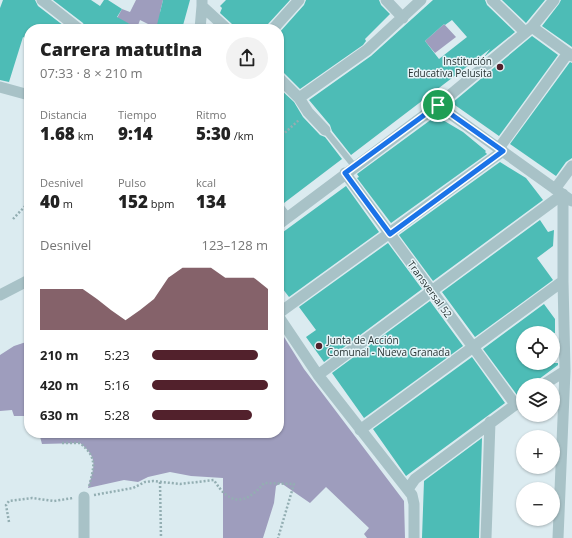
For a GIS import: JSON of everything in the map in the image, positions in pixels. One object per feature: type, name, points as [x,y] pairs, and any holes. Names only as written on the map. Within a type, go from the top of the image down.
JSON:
[{"type":"street","points":[[42,0],[73,24]]},
{"type":"street","points":[[277,24],[299,0]]},
{"type":"street","points":[[386,0],[403,18]]},
{"type":"street","points":[[299,98],[367,50],[403,18],[420,0]]},
{"type":"street","points":[[284,309],[390,234],[501,150],[570,54],[528,29],[492,0]]},
{"type":"street","points":[[284,220],[345,173],[438,105],[528,29],[554,0]]},
{"type":"street","points":[[200,24],[202,3]]},
{"type":"street","points":[[202,3],[223,24]]},
{"type":"street","points":[[284,83],[299,98],[308,112],[325,130]]},
{"type":"street","points":[[0,87],[24,94]]},
{"type":"street","points":[[438,105],[563,195]]},
{"type":"street","points":[[558,538],[565,370],[562,281],[563,195],[572,166]]},
{"type":"street","name":"Transversal 52","points":[[345,173],[473,347],[516,397]]},
{"type":"street","points":[[318,375],[563,195]]},
{"type":"street","points":[[360,430],[562,281]]},
{"type":"street","points":[[0,295],[24,283]]},
{"type":"street","points":[[284,324],[318,375],[408,489],[414,499],[414,538]]},
{"type":"street","points":[[553,378],[565,370]]},
{"type":"street","points":[[408,489],[415,479],[516,403]]},
{"type":"street","points":[[486,538],[490,422]]},
{"type":"street","points":[[84,497],[84,538]]},
{"type":"lane","points":[[325,130],[355,167]]},
{"type":"lane","points":[[284,210],[289,217]]},
{"type":"path","points":[[284,134],[308,112]]},
{"type":"path","points":[[13,219],[24,207]]},
{"type":"path","points":[[62,443],[80,443],[93,456],[94,467],[84,497]]},
{"type":"path","points":[[9,522],[6,505],[8,501],[32,498],[54,501],[84,497],[133,488],[145,482],[180,484],[214,480],[222,492],[232,500],[243,500],[257,492],[264,483],[294,484],[278,538]]},
{"type":"path","points":[[160,482],[162,516],[161,538]]},
{"type":"shaded area","points":[[136,0],[163,0],[160,12],[165,14],[160,24],[148,24],[140,20],[138,24],[115,22],[122,9],[130,12]]},
{"type":"shaded area","points":[[444,24],[456,37],[435,53],[425,41]]},
{"type":"shaded area","points":[[284,337],[304,369],[404,501],[405,538],[367,538],[364,534],[369,528],[326,487],[310,503],[281,483],[276,486],[274,503],[263,538],[223,538],[223,478],[191,476],[170,472],[148,477],[138,482],[124,480],[88,488],[93,463],[90,453],[86,448],[80,443],[42,444],[40,438],[284,438]]},
{"type":"shaded area","points":[[24,343],[24,416],[14,416],[12,410],[0,411],[0,355],[14,346]]},
{"type":"building","points":[[3,0],[35,0],[38,6],[61,24],[24,24],[24,38],[9,82],[0,80],[0,8]]},
{"type":"building","points":[[53,0],[91,0],[100,6],[104,0],[108,0],[122,9],[117,17],[130,24],[84,24]]},
{"type":"building","points":[[163,0],[190,0],[183,24],[157,24]]},
{"type":"building","points":[[226,0],[290,0],[268,24],[232,24],[220,13],[222,8],[220,6]]},
{"type":"building","points":[[306,0],[379,0],[381,5],[390,14],[365,39],[366,41],[363,45],[300,89],[284,73],[284,27],[304,5]]},
{"type":"building","points":[[433,0],[485,0],[487,5],[515,32],[484,57],[490,49],[351,155],[332,131],[330,125],[309,100],[371,56]],"holes":[[[452,20],[467,37],[439,59],[425,41],[444,24],[445,25]]]},
{"type":"building","points":[[502,0],[545,0],[526,23]]},
{"type":"building","points":[[561,0],[572,0],[572,47],[542,26]]},
{"type":"building","points":[[532,36],[558,55],[499,136],[452,103]]},
{"type":"building","points":[[570,62],[572,63],[572,158],[566,162],[556,176],[510,144]]},
{"type":"building","points":[[284,93],[294,102],[303,117],[320,135],[325,137],[342,159],[284,203]]},
{"type":"building","points":[[436,116],[463,132],[486,151],[485,152],[487,154],[391,223],[357,178],[359,177],[357,174]]},
{"type":"building","points":[[500,162],[526,178],[543,200],[433,281],[399,235]]},
{"type":"building","points":[[346,186],[379,232],[289,297],[284,290],[284,231]]},
{"type":"building","points":[[540,220],[548,232],[554,230],[553,246],[537,258],[553,280],[475,337],[442,292]]},
{"type":"building","points":[[388,243],[422,289],[324,362],[306,337],[316,330],[299,307]]},
{"type":"building","points":[[430,301],[463,346],[364,418],[332,373]]},
{"type":"building","points":[[544,304],[555,319],[555,326],[516,326],[516,370],[551,370],[540,378],[516,378],[516,394],[483,349]]},
{"type":"building","points":[[472,357],[505,403],[406,476],[373,429]]},
{"type":"building","points":[[482,438],[479,538],[422,538],[424,481]]},
{"type":"place","name":"Institución Educativa Pelusita","points":[[500,67]]},
{"type":"place","name":"Junta de Acción Comunal - Nueva Granada","points":[[319,346]]},
{"type":"route","points":[[438,105],[503,151],[390,234],[345,173],[438,105]]}]
